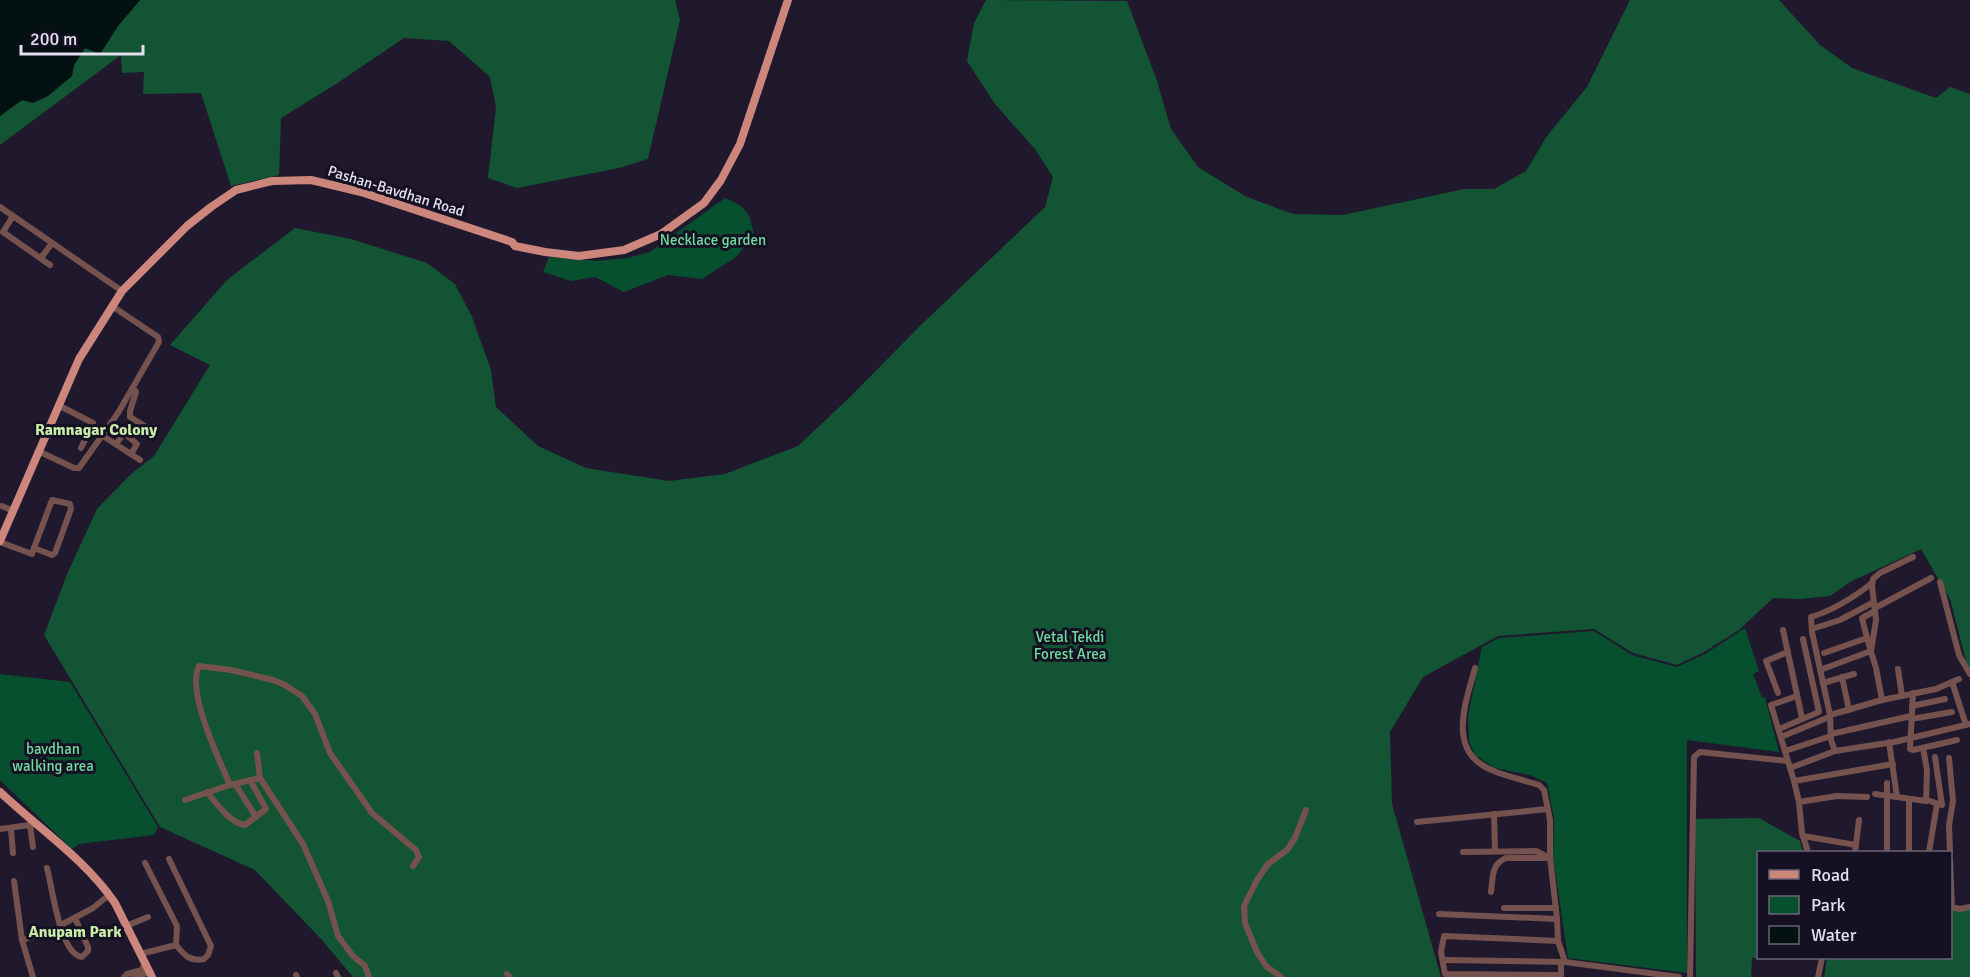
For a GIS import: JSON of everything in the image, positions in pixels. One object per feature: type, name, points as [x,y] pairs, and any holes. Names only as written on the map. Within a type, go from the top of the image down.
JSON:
[{"type":"main road","name":"Pashan-Bavdhan Road","points":[[0,542],[79,359],[112,306],[122,291],[187,226],[211,207],[236,190],[272,181],[311,180],[344,187],[512,242],[583,255],[624,250],[662,234],[704,203],[721,180],[740,144],[788,0]]},
{"type":"main road","points":[[0,792],[34,825],[83,866],[109,895],[151,975]]},
{"type":"street","points":[[0,207],[122,291]]},
{"type":"street","points":[[13,216],[3,232],[50,265]]},
{"type":"street","points":[[40,258],[52,243]]},
{"type":"street","points":[[38,451],[78,468],[103,436],[160,339],[112,306]]},
{"type":"street","points":[[132,388],[136,392],[129,414],[148,428],[156,427]]},
{"type":"street","points":[[58,405],[93,423],[81,448]]},
{"type":"street","points":[[116,444],[124,433],[137,444],[131,454]]},
{"type":"street","points":[[103,436],[140,460]]},
{"type":"street","points":[[0,542],[32,554],[34,548],[51,501],[70,504],[71,509],[54,555],[34,548]]},
{"type":"street","points":[[2,506],[13,511]]},
{"type":"street","points":[[1835,752],[1811,617],[1840,606],[1872,583],[1880,573],[1913,557]]},
{"type":"street","points":[[1812,629],[1875,607],[1931,578]]},
{"type":"street","points":[[1940,582],[1959,655],[1970,674]]},
{"type":"street","points":[[1871,651],[1875,630],[1872,583]]},
{"type":"street","points":[[1875,607],[1862,618],[1882,700]]},
{"type":"street","points":[[1783,630],[1802,718]]},
{"type":"street","points":[[1824,653],[1867,638]]},
{"type":"street","points":[[1779,729],[1819,712],[1803,639]]},
{"type":"street","points":[[1778,693],[1766,661],[1788,651]]},
{"type":"street","points":[[1820,670],[1871,651]]},
{"type":"street","points":[[1823,683],[1853,674],[1846,660]]},
{"type":"street","points":[[256,817],[233,784],[204,725],[197,686],[196,672],[199,666],[273,680],[302,696],[315,714],[330,753],[367,806],[416,850],[419,857],[413,866]]},
{"type":"street","points":[[1475,668],[1464,707],[1462,729],[1467,751],[1491,771],[1542,787],[1550,820],[1550,858],[1558,941],[1563,962],[1561,975],[1445,974],[1441,952],[1443,936],[1558,941]]},
{"type":"street","points":[[1898,669],[1902,696]]},
{"type":"street","points":[[1842,677],[1848,710]]},
{"type":"street","points":[[1690,977],[1694,757],[1700,752],[1789,764],[1968,724],[1956,680],[1936,689],[1882,700],[1829,716],[1781,737]]},
{"type":"street","points":[[1913,693],[1910,749],[1957,740]]},
{"type":"street","points":[[1797,696],[1771,705],[1794,781],[1808,851]]},
{"type":"street","points":[[1912,706],[1945,699]]},
{"type":"street","points":[[1785,752],[1831,735],[1911,717],[1952,712]]},
{"type":"street","points":[[1889,742],[1897,797]]},
{"type":"street","points":[[1923,748],[1927,770],[1927,800]]},
{"type":"street","points":[[257,753],[260,778],[303,844],[328,901],[338,936],[352,956],[363,964],[369,977]]},
{"type":"street","points":[[1875,794],[1923,802],[1927,800],[1941,805],[1935,757]]},
{"type":"street","points":[[1949,758],[1953,801],[1949,825],[1950,851]]},
{"type":"street","points":[[1794,781],[1893,764]]},
{"type":"street","points":[[185,800],[233,784],[260,778]]},
{"type":"street","points":[[207,792],[223,811],[240,825],[245,825],[265,812],[266,807],[250,780]]},
{"type":"street","points":[[1887,783],[1887,851]]},
{"type":"street","points":[[1799,802],[1838,796],[1867,797]]},
{"type":"street","points":[[1909,799],[1909,851]]},
{"type":"street","points":[[1929,851],[1937,804]]},
{"type":"street","points":[[1418,822],[1548,809]]},
{"type":"street","points":[[1281,977],[1266,966],[1257,952],[1245,923],[1244,906],[1268,864],[1287,850],[1295,838],[1306,810]]},
{"type":"street","points":[[1494,814],[1495,851]]},
{"type":"street","points":[[1855,851],[1859,820]]},
{"type":"street","points":[[0,829],[34,825],[33,847]]},
{"type":"street","points":[[11,829],[13,853]]},
{"type":"street","points":[[1803,836],[1856,845]]},
{"type":"street","points":[[1463,852],[1536,851],[1550,858]]},
{"type":"street","points":[[1491,892],[1495,866],[1500,860],[1550,858]]},
{"type":"street","points":[[145,863],[177,926],[176,945],[185,956],[198,960],[208,955],[211,946],[169,859]]},
{"type":"street","points":[[47,868],[52,898],[61,926],[72,951],[78,957],[85,955],[88,947],[75,918]]},
{"type":"street","points":[[14,881],[22,940],[33,977]]},
{"type":"street","points":[[22,940],[61,926],[93,908],[109,895]]},
{"type":"street","points":[[1952,907],[1960,909],[1970,907]]},
{"type":"street","points":[[1504,908],[1556,908]]},
{"type":"street","points":[[1439,914],[1557,919]]},
{"type":"street","points":[[126,926],[148,917]]},
{"type":"street","points":[[140,954],[176,945]]},
{"type":"street","points":[[1818,977],[1822,959]]},
{"type":"street","points":[[1443,960],[1563,962],[1679,977]]},
{"type":"street","points":[[125,977],[142,970],[144,963]]},
{"type":"street","points":[[133,977],[151,975]]},
{"type":"green space","points":[[140,0],[675,0],[680,20],[648,159],[619,168],[517,188],[488,178],[496,107],[490,77],[449,41],[404,38],[281,118],[279,175],[231,186],[201,93],[143,94],[144,72],[122,73],[121,55],[0,145],[0,116],[13,105],[72,76],[74,65],[85,48],[100,54],[118,26]]},
{"type":"green space","name":"Vetal Tekdi Forest Area","points":[[986,0],[1127,1],[1157,81],[1171,129],[1198,167],[1245,196],[1293,214],[1343,215],[1464,189],[1494,189],[1526,171],[1547,136],[1587,87],[1630,0],[1779,0],[1820,45],[1852,68],[1936,98],[1950,87],[1970,94],[1970,676],[1950,599],[1921,549],[1850,582],[1830,596],[1800,599],[1773,598],[1739,630],[1704,652],[1677,665],[1633,653],[1594,629],[1498,636],[1423,677],[1390,732],[1392,804],[1441,977],[353,977],[322,940],[255,870],[160,827],[44,635],[67,574],[97,509],[130,475],[154,456],[210,365],[170,345],[227,280],[295,228],[351,239],[427,263],[455,284],[472,317],[491,370],[496,407],[538,446],[586,468],[669,481],[725,474],[798,446],[1045,207],[1053,177],[1035,149],[995,104],[967,61],[974,23]]},
{"type":"green space","name":"Necklace garden","points":[[725,198],[743,208],[749,216],[754,235],[736,257],[702,279],[668,275],[624,292],[595,277],[571,281],[543,272],[549,257],[597,261],[627,258],[650,252]]},
{"type":"green space","points":[[1745,628],[1759,671],[1753,674],[1762,698],[1765,697],[1779,752],[1687,740],[1687,973],[1568,958],[1553,857],[1554,818],[1547,783],[1530,775],[1495,768],[1475,755],[1469,741],[1468,716],[1482,647],[1499,638],[1594,631],[1632,655],[1677,667],[1705,654]]},
{"type":"green space","name":"bavdhan walking area","points":[[0,674],[70,682],[158,827],[154,835],[79,844],[72,849],[0,780]]},
{"type":"green space","points":[[1759,818],[1800,841],[1803,851],[1757,851],[1757,958],[1752,958],[1751,977],[1696,977],[1695,819]]},
{"type":"green space","points":[[1970,908],[1970,977],[1824,977],[1827,959],[1952,959],[1952,909]]},
{"type":"water","points":[[0,0],[140,0],[118,26],[100,54],[85,48],[74,65],[72,76],[48,96],[33,103],[22,100],[0,116]]},
{"type":"district","name":"Ramnagar Colony","points":[[96,429]]},
{"type":"district","name":"Anupam Park","points":[[75,931]]}]
